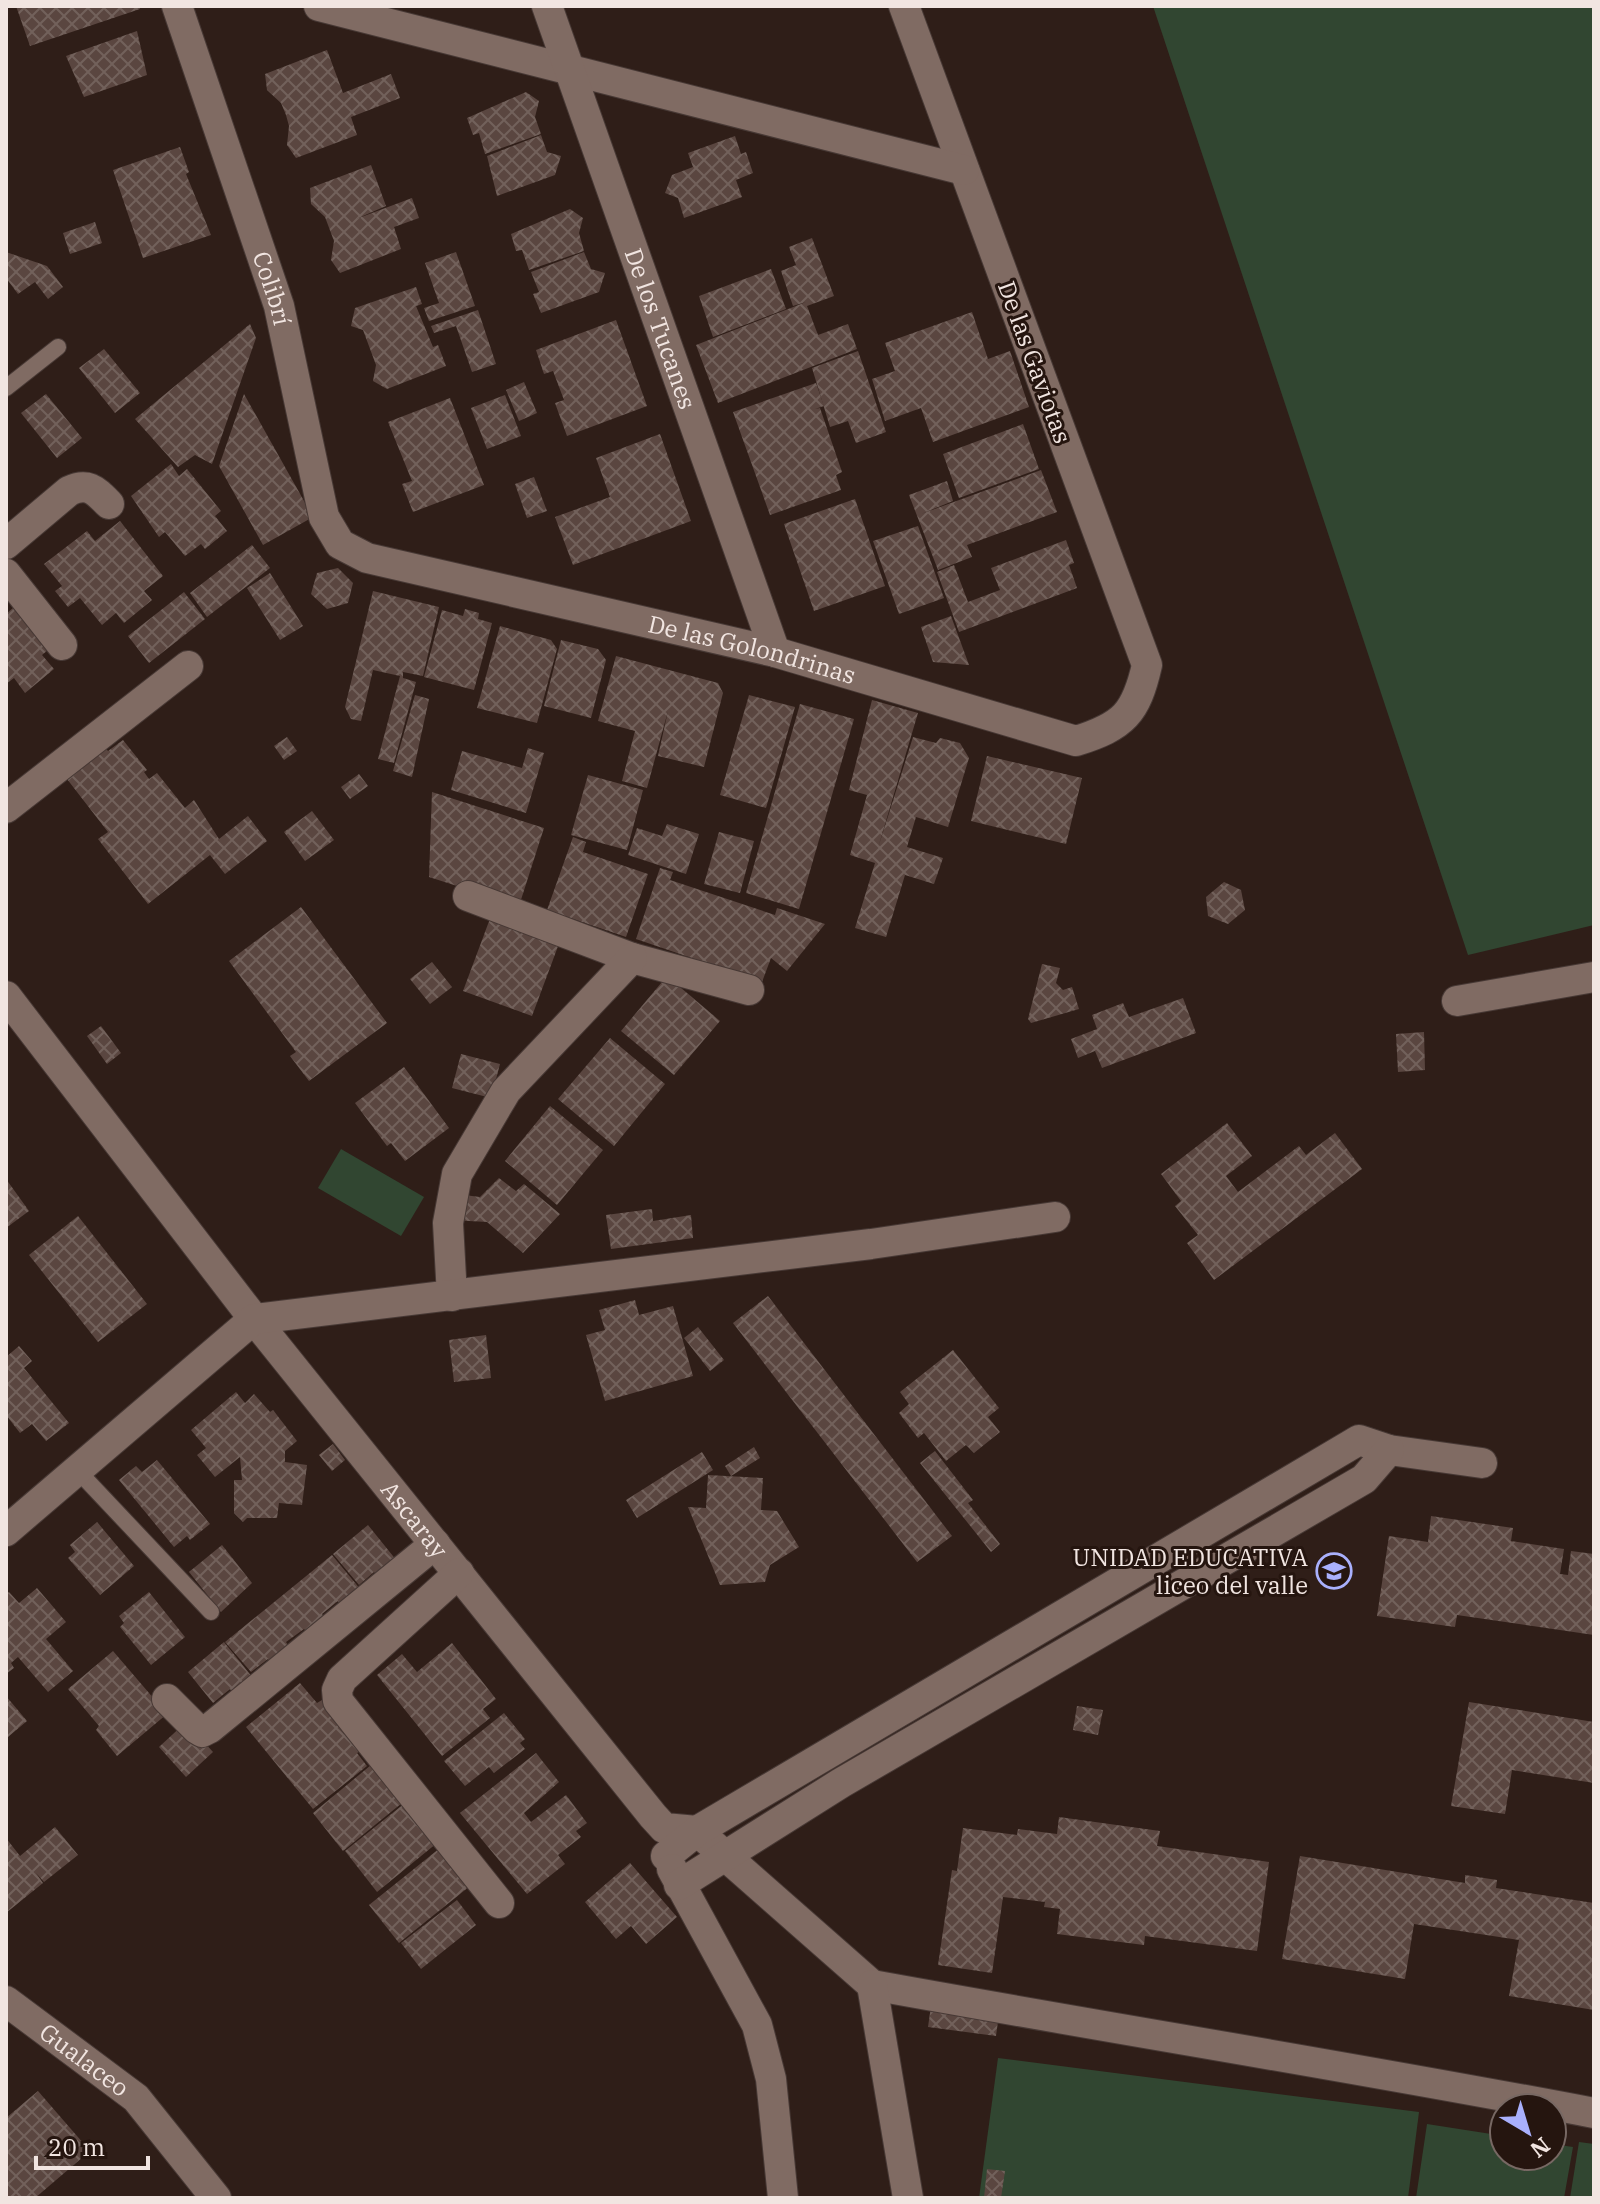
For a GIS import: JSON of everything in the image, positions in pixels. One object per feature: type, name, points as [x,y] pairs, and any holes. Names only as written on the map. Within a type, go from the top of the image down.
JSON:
[{"type":"street","name":"Colibrí","points":[[177,6],[279,306],[324,517],[340,544],[367,558]]},
{"type":"street","points":[[319,6],[964,170]]},
{"type":"street","name":"De los Tucanes","points":[[547,6],[775,652]]},
{"type":"street","name":"De las Gaviotas","points":[[904,6],[1147,665],[1139,700],[1126,717]]},
{"type":"street","points":[[6,544],[69,491],[82,485],[93,488],[109,504]]},
{"type":"street","name":"De las Golondrinas","points":[[367,558],[775,652],[1076,741],[1106,732],[1126,717]]},
{"type":"street","points":[[6,574],[62,645]]},
{"type":"street","points":[[6,808],[188,666]]},
{"type":"street","points":[[468,896],[632,958],[749,990]]},
{"type":"street","points":[[452,1296],[448,1223],[457,1174],[506,1091],[632,958]]},
{"type":"street","points":[[1457,1001],[1594,977]]},
{"type":"street","name":"Ascaray","points":[[6,996],[254,1319],[459,1573],[665,1842],[679,1885],[757,2025],[771,2079],[783,2198]]},
{"type":"street","points":[[6,1531],[254,1319],[871,1244],[1055,1217]]},
{"type":"street","points":[[665,1842],[697,1831],[1359,1440],[1389,1450],[1482,1463]]},
{"type":"street","points":[[679,1885],[841,1783],[1364,1479],[1389,1450]]},
{"type":"street","points":[[167,1699],[197,1729],[202,1732],[210,1728],[435,1544]]},
{"type":"street","points":[[459,1573],[342,1679],[337,1690],[338,1701],[499,1903]]},
{"type":"street","points":[[697,1831],[872,1985],[1080,2023],[1318,2060],[1594,2113]]},
{"type":"street","points":[[872,1985],[908,2198]]},
{"type":"street","name":"Gualaceo","points":[[6,2001],[136,2098],[216,2198]]},
{"type":"lane","points":[[6,388],[58,347]]},
{"type":"lane","points":[[78,1471],[211,1612]]},
{"type":"green space","points":[[1153,6],[1594,6],[1594,925],[1468,955]]},
{"type":"green space","points":[[341,1149],[424,1197],[401,1236],[318,1188]]},
{"type":"green space","points":[[998,2058],[1419,2112],[1408,2198],[979,2198]]},
{"type":"green space","points":[[1427,2124],[1488,2134],[1488,2172],[1568,2172],[1568,2146],[1573,2147],[1564,2198],[1416,2198]]},
{"type":"green space","points":[[1579,2142],[1594,2144],[1594,2198],[1570,2198]]},
{"type":"building","points":[[16,6],[139,6],[140,9],[30,46]]},
{"type":"building","points":[[137,31],[147,75],[84,97],[66,56]]},
{"type":"building","points":[[327,50],[343,93],[391,74],[400,98],[351,117],[357,135],[296,158],[287,145],[289,126],[286,115],[281,103],[267,90],[265,74]]},
{"type":"building","points":[[526,92],[539,101],[535,117],[541,134],[485,154],[479,133],[473,135],[467,118]]},
{"type":"building","points":[[541,135],[547,152],[561,156],[555,175],[497,196],[487,156]]},
{"type":"building","points":[[735,136],[741,154],[746,152],[753,173],[736,180],[742,197],[684,218],[678,198],[665,193],[672,175],[693,167],[688,153]]},
{"type":"building","points":[[180,147],[189,172],[186,174],[211,235],[143,258],[113,170]]},
{"type":"building","points":[[371,165],[386,206],[356,219],[412,198],[419,218],[394,227],[401,249],[340,273],[331,260],[334,241],[325,217],[311,204],[310,188]]},
{"type":"building","points":[[570,209],[583,218],[579,233],[584,251],[529,270],[522,250],[516,251],[511,234]]},
{"type":"building","points":[[95,222],[102,243],[70,254],[63,233]]},
{"type":"building","points":[[812,238],[834,296],[807,306],[818,335],[848,324],[857,349],[718,403],[696,345],[806,302],[793,306],[781,271],[796,265],[789,247]]},
{"type":"building","points":[[6,252],[47,266],[63,287],[48,299],[35,282],[18,294],[6,278]]},
{"type":"building","points":[[456,252],[475,306],[429,321],[424,308],[439,303],[425,263]]},
{"type":"building","points":[[584,252],[591,269],[605,273],[599,292],[541,313],[533,294],[539,292],[531,272]]},
{"type":"building","points":[[771,269],[786,309],[713,337],[699,296]]},
{"type":"building","points":[[416,287],[422,304],[416,306],[433,347],[438,345],[446,366],[387,389],[373,381],[376,365],[363,330],[351,326],[355,308]]},
{"type":"building","points":[[478,310],[496,364],[472,372],[456,326],[434,333],[431,326]]},
{"type":"building","points":[[972,312],[988,359],[1010,351],[1029,407],[933,442],[921,408],[885,421],[872,379],[895,371],[885,343]]},
{"type":"building","points":[[616,320],[647,406],[567,436],[555,403],[564,400],[553,371],[544,374],[536,350]]},
{"type":"building","points":[[250,324],[256,338],[212,464],[195,455],[178,467],[135,419]]},
{"type":"building","points":[[104,349],[140,393],[115,413],[79,368]]},
{"type":"building","points":[[858,351],[886,432],[856,443],[848,421],[830,427],[812,368]]},
{"type":"building","points":[[524,382],[537,413],[519,421],[506,390]]},
{"type":"building","points":[[816,383],[824,406],[815,409],[820,408],[842,472],[836,475],[841,490],[770,515],[733,412]]},
{"type":"building","points":[[46,394],[82,438],[57,458],[21,413]]},
{"type":"building","points":[[244,394],[313,517],[263,545],[219,466]]},
{"type":"building","points":[[505,395],[521,436],[487,449],[471,408]]},
{"type":"building","points":[[450,398],[484,485],[413,512],[402,484],[412,481],[388,422]]},
{"type":"building","points":[[1023,424],[1039,469],[959,498],[943,454]]},
{"type":"building","points":[[660,434],[691,521],[573,565],[555,517],[610,497],[596,458]]},
{"type":"building","points":[[171,464],[179,476],[187,469],[221,511],[215,516],[227,531],[205,549],[201,544],[185,556],[165,532],[159,537],[131,496]]},
{"type":"building","points":[[1041,470],[1057,512],[967,545],[972,557],[938,570],[909,495],[947,481],[953,501],[921,514]]},
{"type":"building","points":[[534,477],[547,511],[527,518],[515,484]]},
{"type":"building","points":[[855,499],[885,586],[814,611],[784,524]]},
{"type":"building","points":[[120,521],[163,576],[144,591],[152,600],[124,623],[116,613],[102,625],[80,598],[68,607],[55,591],[62,586],[44,564],[87,531],[95,541]]},
{"type":"building","points":[[918,526],[944,598],[899,614],[873,541]]},
{"type":"building","points":[[1066,540],[1074,563],[1069,565],[1077,588],[959,632],[937,572],[954,565],[968,602],[1000,590],[991,568]]},
{"type":"building","points":[[252,545],[270,568],[207,617],[190,593]]},
{"type":"building","points":[[338,568],[353,583],[348,603],[327,609],[311,594],[317,573]]},
{"type":"building","points":[[270,573],[303,626],[280,640],[247,588]]},
{"type":"building","points":[[373,591],[439,607],[423,676],[403,672],[403,678],[416,682],[394,763],[378,759],[400,676],[373,670],[361,721],[351,719],[345,707]]},
{"type":"building","points":[[184,592],[205,619],[149,663],[128,636]]},
{"type":"building","points":[[13,608],[48,650],[42,655],[54,669],[25,693],[14,678],[6,684],[6,614]]},
{"type":"building","points":[[465,609],[479,613],[478,619],[492,623],[474,690],[424,677],[442,610],[463,616]]},
{"type":"building","points":[[951,616],[969,665],[933,662],[921,627]]},
{"type":"building","points":[[500,626],[551,640],[557,649],[537,723],[477,708]]},
{"type":"building","points":[[561,640],[598,649],[606,660],[591,718],[544,706]]},
{"type":"building","points":[[616,656],[718,683],[723,693],[704,767],[658,756],[668,711],[647,788],[622,781],[635,731],[598,721]]},
{"type":"building","points":[[415,695],[429,699],[412,777],[393,771]]},
{"type":"building","points":[[749,695],[795,707],[766,808],[720,795]]},
{"type":"building","points":[[872,700],[918,713],[878,848],[913,737],[936,743],[940,738],[960,743],[969,758],[948,827],[916,817],[907,847],[943,858],[934,884],[905,875],[886,937],[855,928],[875,863],[850,855],[867,795],[849,790]]},
{"type":"building","points":[[800,704],[854,719],[799,909],[746,893]]},
{"type":"building","points":[[287,737],[297,751],[284,760],[274,746]]},
{"type":"building","points":[[99,740],[108,751],[123,740],[147,770],[144,772],[149,779],[157,773],[185,808],[194,800],[219,839],[248,816],[267,841],[225,874],[210,855],[148,904],[98,839],[108,832],[60,770]]},
{"type":"building","points":[[528,748],[544,753],[526,813],[451,790],[462,751],[522,768]]},
{"type":"building","points":[[987,756],[1082,778],[1066,844],[971,821]]},
{"type":"building","points":[[359,774],[368,786],[350,799],[341,787]]},
{"type":"building","points":[[588,775],[643,790],[627,850],[571,835]]},
{"type":"building","points":[[432,792],[544,828],[519,906],[429,877]]},
{"type":"building","points":[[312,811],[334,840],[305,861],[284,832]]},
{"type":"building","points":[[667,824],[699,834],[686,874],[628,855],[637,828],[662,836]]},
{"type":"building","points":[[719,832],[754,841],[740,893],[704,884]]},
{"type":"building","points":[[573,837],[586,842],[583,852],[648,874],[626,937],[547,910]]},
{"type":"building","points":[[660,868],[673,872],[670,880],[775,915],[777,908],[825,924],[787,971],[771,958],[762,982],[636,939]]},
{"type":"building","points":[[1224,882],[1241,890],[1245,910],[1228,924],[1208,916],[1206,897]]},
{"type":"building","points":[[301,907],[387,1023],[309,1081],[290,1056],[296,1052],[229,961]]},
{"type":"building","points":[[491,916],[560,941],[532,1016],[463,991]]},
{"type":"building","points":[[432,962],[452,987],[430,1004],[410,979]]},
{"type":"building","points":[[1042,964],[1060,968],[1056,983],[1063,990],[1072,987],[1079,1009],[1031,1023],[1028,1019]]},
{"type":"building","points":[[667,976],[720,1021],[674,1075],[621,1031]]},
{"type":"building","points":[[1183,998],[1196,1033],[1102,1068],[1095,1051],[1078,1058],[1071,1039],[1097,1029],[1092,1015],[1123,1003],[1129,1017]]},
{"type":"building","points":[[101,1026],[121,1053],[107,1064],[87,1036]]},
{"type":"building","points":[[1424,1032],[1425,1070],[1398,1072],[1396,1034]]},
{"type":"building","points":[[610,1038],[665,1084],[614,1146],[558,1099]]},
{"type":"building","points":[[461,1054],[500,1064],[491,1098],[452,1088]]},
{"type":"building","points":[[404,1067],[449,1128],[405,1161],[391,1143],[387,1146],[355,1103]]},
{"type":"building","points":[[550,1106],[603,1150],[557,1205],[505,1161]]},
{"type":"building","points":[[1227,1123],[1252,1156],[1226,1176],[1238,1192],[1299,1146],[1306,1155],[1335,1133],[1362,1169],[1214,1280],[1187,1243],[1198,1235],[1175,1206],[1181,1201],[1161,1174]]},
{"type":"building","points":[[499,1178],[516,1191],[524,1184],[560,1214],[523,1253],[487,1222],[451,1220],[456,1194],[480,1197]]},
{"type":"building","points":[[6,1179],[29,1211],[6,1228]]},
{"type":"building","points":[[652,1209],[653,1221],[691,1215],[693,1238],[611,1249],[606,1215]]},
{"type":"building","points":[[78,1216],[147,1304],[98,1342],[29,1255]]},
{"type":"building","points":[[768,1296],[952,1536],[917,1562],[733,1323]]},
{"type":"building","points":[[635,1300],[639,1315],[673,1306],[693,1376],[605,1401],[586,1335],[605,1330],[599,1310]]},
{"type":"building","points":[[698,1327],[724,1360],[710,1371],[684,1338]]},
{"type":"building","points":[[486,1335],[491,1378],[454,1382],[449,1340]]},
{"type":"building","points":[[19,1346],[32,1361],[24,1368],[69,1423],[46,1441],[32,1424],[20,1433],[6,1415],[6,1357]]},
{"type":"building","points":[[953,1350],[999,1408],[988,1417],[1000,1432],[974,1453],[966,1445],[946,1461],[924,1433],[918,1438],[899,1413],[909,1404],[900,1392]]},
{"type":"building","points":[[236,1392],[245,1403],[254,1394],[270,1412],[273,1410],[297,1441],[285,1451],[285,1462],[307,1465],[302,1505],[279,1503],[277,1518],[247,1518],[243,1522],[234,1513],[234,1480],[242,1480],[240,1457],[215,1477],[197,1455],[206,1448],[191,1430]]},
{"type":"building","points":[[333,1444],[345,1460],[332,1471],[319,1455]]},
{"type":"building","points":[[754,1447],[760,1458],[731,1476],[725,1466]]},
{"type":"building","points":[[935,1451],[973,1500],[968,1503],[1000,1544],[991,1552],[920,1463]]},
{"type":"building","points":[[702,1452],[713,1470],[637,1518],[626,1500]]},
{"type":"building","points":[[157,1460],[210,1524],[190,1540],[187,1536],[174,1547],[119,1480],[136,1466],[142,1472]]},
{"type":"building","points":[[708,1475],[763,1478],[761,1510],[777,1511],[799,1547],[770,1565],[765,1582],[720,1585],[688,1507],[706,1508]]},
{"type":"building","points":[[1431,1516],[1513,1528],[1511,1541],[1564,1549],[1560,1574],[1568,1575],[1571,1551],[1594,1554],[1594,1635],[1457,1615],[1455,1627],[1377,1616],[1389,1536],[1428,1542]]},
{"type":"building","points":[[97,1522],[134,1566],[100,1595],[68,1558],[75,1552],[70,1545]]},
{"type":"building","points":[[368,1525],[397,1561],[378,1577],[374,1572],[359,1585],[333,1554]]},
{"type":"building","points":[[222,1545],[252,1583],[221,1612],[189,1572]]},
{"type":"building","points":[[332,1555],[361,1590],[341,1606],[338,1601],[322,1614],[326,1619],[308,1633],[304,1629],[286,1642],[290,1648],[271,1663],[268,1659],[251,1672],[225,1642]]},
{"type":"building","points":[[37,1588],[66,1622],[46,1639],[73,1671],[48,1692],[18,1657],[11,1663],[14,1668],[6,1674],[6,1594],[9,1592],[19,1603]]},
{"type":"building","points":[[149,1592],[185,1637],[151,1665],[120,1627],[124,1623],[119,1616]]},
{"type":"building","points":[[224,1642],[253,1678],[233,1694],[230,1689],[213,1703],[188,1672]]},
{"type":"building","points":[[452,1643],[496,1699],[483,1709],[490,1718],[442,1756],[377,1675],[402,1654],[417,1672]]},
{"type":"building","points":[[113,1651],[167,1714],[117,1756],[96,1730],[99,1726],[68,1689]]},
{"type":"building","points":[[300,1683],[317,1703],[322,1700],[362,1750],[357,1753],[367,1766],[313,1809],[246,1727]]},
{"type":"building","points":[[6,1696],[27,1721],[8,1737],[6,1735]]},
{"type":"building","points":[[1469,1702],[1594,1722],[1594,1783],[1512,1770],[1505,1814],[1451,1806]]},
{"type":"building","points":[[1077,1706],[1103,1710],[1098,1735],[1073,1730]]},
{"type":"building","points":[[504,1713],[525,1739],[520,1743],[525,1749],[494,1773],[489,1767],[465,1786],[444,1761]]},
{"type":"building","points":[[186,1722],[213,1752],[186,1777],[159,1747]]},
{"type":"building","points":[[536,1753],[559,1782],[524,1813],[531,1822],[566,1795],[587,1823],[576,1831],[581,1837],[558,1855],[565,1864],[527,1894],[460,1813]]},
{"type":"building","points":[[371,1765],[402,1803],[343,1851],[313,1813]]},
{"type":"building","points":[[405,1803],[437,1843],[377,1892],[345,1851]]},
{"type":"building","points":[[1059,1817],[1160,1831],[1157,1846],[1269,1862],[1257,1951],[1145,1936],[1144,1945],[1057,1934],[1060,1909],[1044,1907],[1045,1902],[1003,1897],[992,1973],[938,1965],[952,1870],[957,1871],[963,1828],[1017,1835],[1018,1829],[1057,1834]]},
{"type":"building","points":[[55,1827],[78,1855],[44,1882],[36,1873],[43,1883],[6,1913],[6,1838],[20,1856]]},
{"type":"building","points":[[440,1848],[470,1886],[399,1943],[369,1905]]},
{"type":"building","points":[[1300,1856],[1465,1883],[1465,1875],[1497,1880],[1496,1888],[1594,1903],[1594,2010],[1509,1996],[1519,1940],[1414,1924],[1405,1979],[1282,1959]]},
{"type":"building","points":[[630,1863],[677,1917],[646,1944],[631,1926],[616,1939],[585,1902]]},
{"type":"building","points":[[457,1900],[476,1925],[421,1969],[401,1943]]},
{"type":"building","points":[[931,2006],[999,2014],[996,2036],[928,2027]]},
{"type":"building","points":[[38,2091],[90,2151],[35,2198],[7,2198],[6,2118]]},
{"type":"building","points":[[987,2169],[1005,2171],[1001,2198],[984,2198]]},
{"type":"place","name":"UNIDAD EDUCATIVA liceo del valle","points":[[1334,1571]]}]
